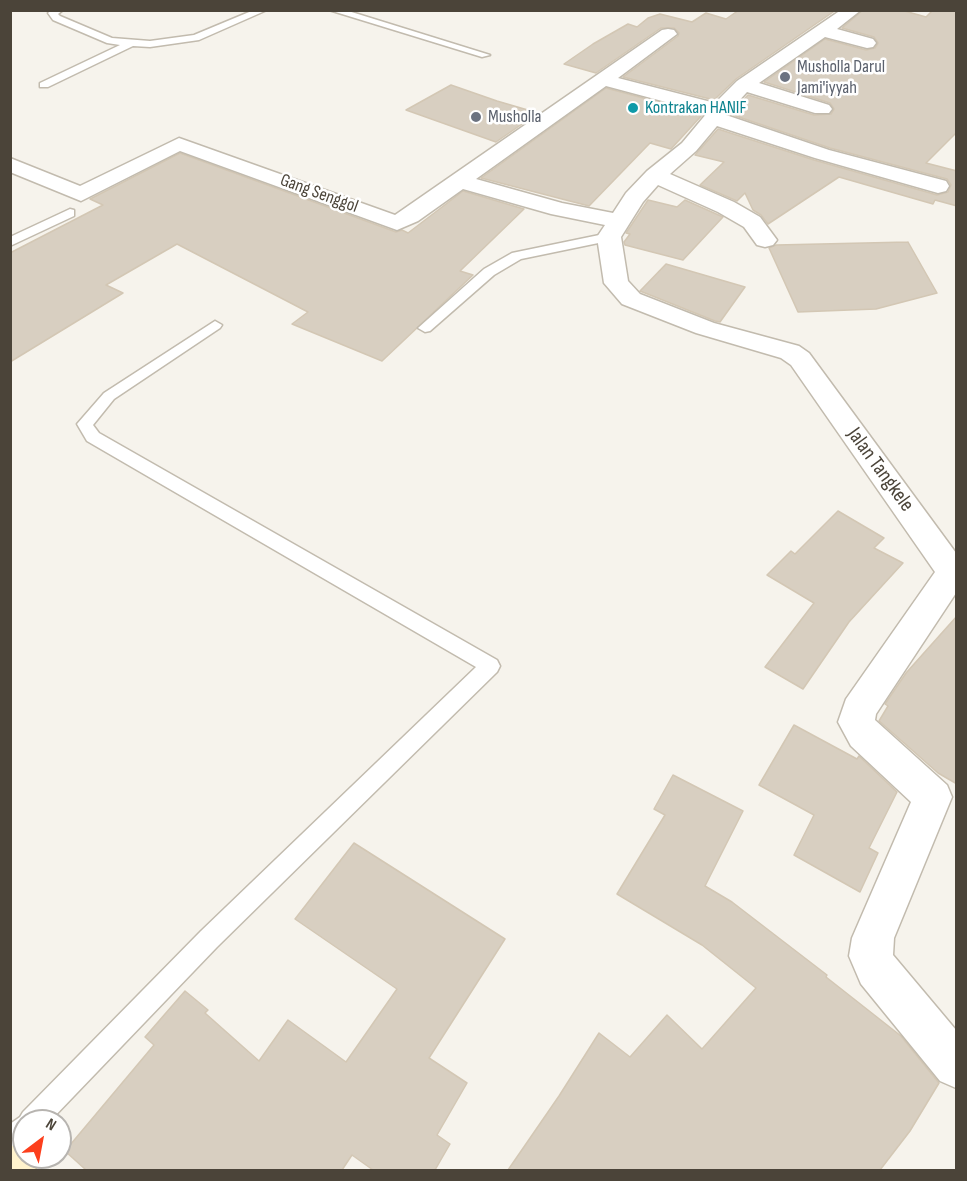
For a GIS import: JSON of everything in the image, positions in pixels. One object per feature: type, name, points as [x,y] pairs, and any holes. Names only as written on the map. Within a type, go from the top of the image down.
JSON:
[{"type":"street","points":[[459,181],[559,209],[614,229],[634,198],[655,176],[689,147],[744,85],[853,10]]},
{"type":"street","points":[[824,31],[867,43]]},
{"type":"street","name":"Gang Senggol","points":[[10,164],[81,194],[179,144],[397,223],[668,34]]},
{"type":"street","points":[[604,80],[717,114],[822,154],[938,186]]},
{"type":"street","points":[[744,85],[822,109]]},
{"type":"street","points":[[655,176],[726,207],[752,222],[765,240]]},
{"type":"street","name":"Jalan Tangkele","points":[[614,229],[616,283],[631,299],[705,328],[790,352],[800,359],[955,572],[859,710],[856,723],[864,735],[945,805],[873,938],[871,956],[876,969],[957,1065]]},
{"type":"lane","points":[[59,10],[53,13],[56,18],[110,41],[129,44],[175,42],[196,38],[263,10]]},
{"type":"lane","points":[[333,10],[485,55]]},
{"type":"lane","points":[[44,84],[129,44]]},
{"type":"lane","points":[[10,242],[70,213]]},
{"type":"lane","points":[[425,328],[489,272],[517,256],[567,244],[614,229]]},
{"type":"lane","points":[[44,1109],[209,939],[490,666],[93,437],[85,424],[109,396],[215,325]]},
{"type":"building","points":[[739,10],[836,10],[736,79],[714,100],[623,77],[678,36],[679,33],[674,28],[661,28],[596,73],[564,64],[628,24],[637,27],[648,18],[660,14],[692,22],[706,13],[726,19]]},
{"type":"building","points":[[863,10],[901,10],[926,17],[933,10],[957,10],[957,132],[926,163],[957,171],[957,206],[935,200],[933,204],[839,177],[768,224],[761,215],[753,210],[745,193],[737,201],[700,185],[724,162],[695,155],[718,129],[814,160],[937,195],[948,192],[951,185],[947,179],[830,148],[730,114],[748,95],[814,115],[831,114],[834,109],[830,103],[764,82],[825,39],[866,50],[875,48],[878,43],[874,37],[842,28]]},
{"type":"building","points":[[451,85],[538,113],[496,142],[406,110]]},
{"type":"building","points":[[606,88],[703,114],[671,149],[650,143],[589,206],[481,178]]},
{"type":"building","points":[[180,153],[396,232],[402,230],[408,233],[463,191],[524,209],[460,271],[473,275],[382,361],[292,324],[308,312],[177,244],[106,285],[123,293],[10,362],[10,253],[103,205],[90,199]]},
{"type":"building","points":[[648,200],[677,207],[685,200],[723,217],[683,260],[625,245],[624,242],[630,234],[626,233]]},
{"type":"building","points":[[908,242],[937,293],[876,309],[798,312],[769,248],[776,245]]},
{"type":"building","points":[[666,264],[745,287],[720,322],[715,321],[640,291]]},
{"type":"building","points":[[838,511],[884,538],[874,548],[903,563],[849,622],[803,689],[765,667],[814,603],[767,575],[791,551],[795,554]]},
{"type":"building","points":[[957,616],[957,784],[938,773],[879,721],[888,706],[885,704],[906,673]]},
{"type":"building","points":[[794,725],[857,759],[859,756],[897,792],[869,848],[878,853],[860,892],[794,855],[814,815],[759,785]]},
{"type":"building","points":[[673,775],[743,811],[705,886],[732,902],[827,975],[826,977],[901,1036],[939,1083],[910,1131],[880,1170],[508,1170],[599,1033],[630,1057],[667,1015],[702,1049],[756,988],[702,945],[617,894],[665,815],[654,809]]},
{"type":"building","points":[[354,843],[505,939],[429,1058],[467,1083],[437,1135],[450,1144],[435,1170],[373,1170],[352,1155],[342,1170],[86,1170],[72,1157],[72,1143],[154,1045],[145,1037],[185,991],[208,1010],[205,1013],[259,1061],[288,1020],[346,1062],[397,989],[295,919]]},
{"type":"place","name":"Musholla Darul Jami'iyyah","points":[[785,77]]},
{"type":"place","name":"Kontrakan HANIF","points":[[633,108]]},
{"type":"place","name":"Musholla","points":[[476,117]]}]
